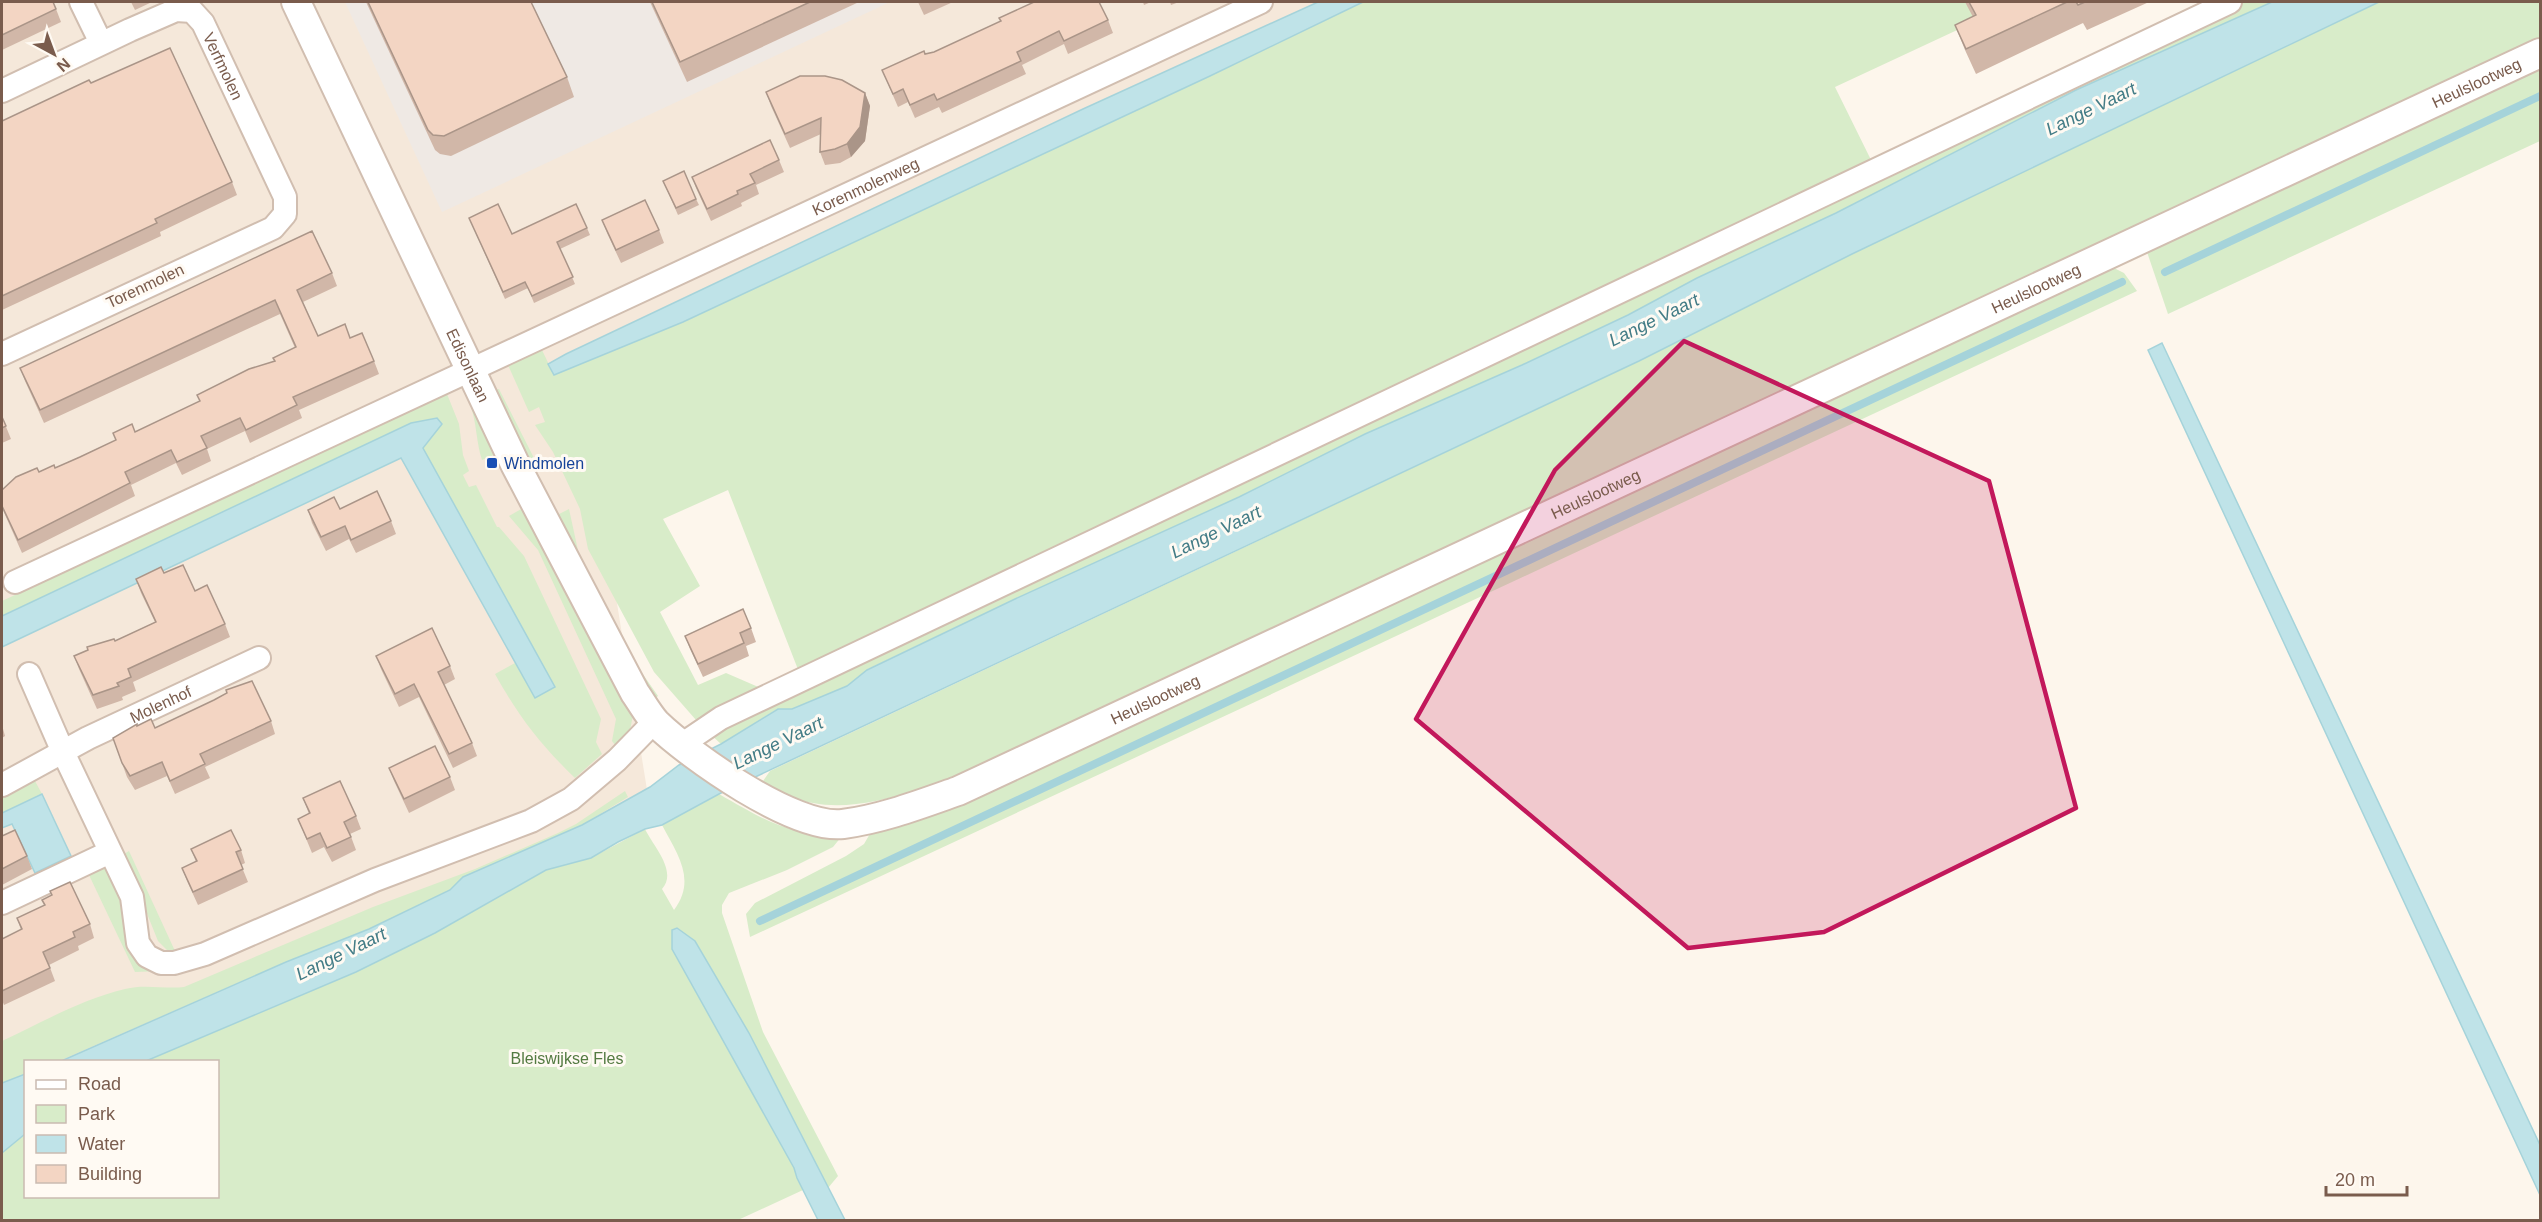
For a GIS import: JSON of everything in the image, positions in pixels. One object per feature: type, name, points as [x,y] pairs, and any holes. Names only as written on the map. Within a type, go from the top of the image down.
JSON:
[{"type":"street","points":[[2,91],[101,43],[81,2]]},
{"type":"street","name":"Edisonlaan","points":[[296,2],[470,371],[611,651],[635,693],[655,721]]},
{"type":"street","name":"Korenmolenweg","points":[[470,371],[1261,2]]},
{"type":"street","points":[[681,745],[699,731],[742,708],[2230,2]]},
{"type":"street","name":"Verfmolen","points":[[101,43],[176,10],[192,11],[202,23],[285,197],[285,214]]},
{"type":"street","name":"Heulslootweg","points":[[655,721],[681,745],[764,800],[813,819],[841,824],[895,812],[958,791],[2541,53]]},
{"type":"street","name":"Torenmolen","points":[[2,354],[273,228],[285,214]]},
{"type":"street","points":[[15,582],[470,371]]},
{"type":"street","name":"Molenhof","points":[[2,784],[63,752],[259,658]]},
{"type":"street","points":[[29,674],[63,752],[132,897],[138,944],[147,956],[161,963],[174,963],[205,954],[375,880],[531,821],[571,799],[617,760],[655,721]]},
{"type":"street","points":[[2,903],[110,852]]},
{"type":"highlighted area","points":[[1684,341],[1989,481],[2076,808],[1824,932],[1688,948],[1416,719],[1555,470]]},
{"type":"shaded area","points":[[2,2],[1506,2],[588,423],[648,796],[110,1060],[24,1060],[24,1103],[2,1114]]},
{"type":"shaded area","points":[[345,2],[890,2],[442,212]]},
{"type":"green space","points":[[1363,2],[1994,2],[1998,11],[1835,87],[1873,164],[799,672],[728,490],[663,519],[700,586],[660,612],[698,685],[726,673],[763,689],[696,720],[654,672],[588,549],[580,509],[553,452],[535,425],[545,422],[539,407],[529,412],[508,365],[542,350],[554,375],[683,322],[1210,76]]},
{"type":"green space","points":[[2240,2],[2272,2],[2076,90],[1836,213],[1697,278],[1628,315],[1522,365],[1365,434],[1239,497],[868,669],[847,686],[792,709],[777,709],[721,744],[708,732]]},
{"type":"green space","points":[[2379,2],[2540,2],[2540,39],[990,763],[926,787],[857,804],[834,805],[806,802],[761,784],[770,771],[1639,361],[1852,254]]},
{"type":"green space","points":[[2540,68],[2540,141],[2168,314],[2147,252]]},
{"type":"green space","points":[[2114,268],[2124,273],[2137,291],[750,937],[746,914],[755,903],[846,856],[864,844],[871,832]]},
{"type":"green space","points":[[499,389],[534,458],[529,462],[494,390]]},
{"type":"green space","points":[[447,394],[459,424],[463,455],[469,471],[463,475],[469,487],[476,485],[497,527],[524,556],[601,719],[596,742],[602,754],[575,778],[531,729],[495,674],[515,663],[535,698],[555,687],[422,448],[442,424],[437,418],[411,423],[2,616],[2,601]]},
{"type":"green space","points":[[473,402],[496,454],[482,460],[470,404]]},
{"type":"green space","points":[[523,508],[633,715],[630,730],[616,746],[612,741],[616,719],[538,550],[509,516]]},
{"type":"green space","points":[[569,509],[579,555],[642,673],[658,696],[654,699],[555,516]]},
{"type":"green space","points":[[35,781],[42,794],[2,813],[2,797]]},
{"type":"green space","points":[[625,791],[628,797],[582,825],[463,877],[450,890],[369,929],[286,962],[61,1060],[24,1060],[24,1074],[2,1083],[2,1041],[62,1012],[125,989],[184,987],[373,907],[475,869],[576,824]]},
{"type":"green space","name":"Bleiswijkse Fles","points":[[719,794],[763,818],[791,829],[806,833],[842,836],[833,847],[787,870],[729,893],[722,905],[722,913],[763,1032],[838,1176],[828,1188],[749,1033],[695,941],[687,935],[813,1178],[800,1184],[803,1190],[738,1220],[2,1220],[2,1153],[24,1135],[24,1198],[219,1198],[219,1060],[148,1060],[356,972],[435,933],[546,870],[591,858],[645,829],[666,867],[666,882],[662,889],[674,910],[681,899],[684,877],[678,856],[662,825]]},
{"type":"green space","points":[[129,851],[175,951],[167,950],[158,941],[141,892],[124,854]]},
{"type":"green space","points":[[106,867],[160,971],[135,972],[89,875]]},
{"type":"water","points":[[1318,2],[1363,2],[1210,76],[683,322],[554,375],[548,364],[1083,109]]},
{"type":"water","name":"Lange Vaart","points":[[2272,2],[2379,2],[1852,254],[1639,361],[719,794],[662,825],[645,829],[591,858],[546,870],[435,933],[356,972],[148,1060],[64,1060],[286,962],[369,929],[450,890],[463,877],[582,825],[650,787],[679,765],[721,744],[778,709],[792,709],[847,686],[867,670],[1015,599],[1239,497],[1365,434],[1522,365],[1628,315],[1697,278],[1836,213],[2076,90]]},
{"type":"water","points":[[2162,343],[2540,1145],[2540,1195],[2148,350]]},
{"type":"water","points":[[437,418],[442,424],[423,448],[555,687],[535,698],[401,458],[2,647],[2,616],[411,423]]},
{"type":"water","points":[[42,794],[71,856],[35,873],[12,824],[2,828],[2,813]]},
{"type":"water","points":[[677,928],[695,941],[749,1033],[845,1220],[818,1220],[794,1168],[672,949],[672,930]]},
{"type":"water","points":[[24,1074],[24,1135],[2,1153],[2,1083]]},
{"type":"building","points":[[2,2],[53,2],[56,9],[2,35]]},
{"type":"building","points":[[368,2],[531,2],[567,77],[444,136],[433,135],[428,130]]},
{"type":"building","points":[[652,2],[810,2],[680,62]]},
{"type":"building","points":[[1034,2],[1099,2],[1108,20],[1064,41],[1059,31],[1017,52],[1021,61],[937,100],[934,94],[910,105],[903,89],[893,94],[882,70],[924,51],[925,54],[934,52],[1001,21],[999,18]]},
{"type":"building","points":[[1969,2],[2067,2],[1966,49],[1955,25],[1976,15]]},
{"type":"building","points":[[170,48],[232,182],[155,219],[157,223],[2,296],[2,121],[89,80],[91,83]]},
{"type":"building","points":[[800,76],[825,76],[842,80],[865,93],[860,127],[847,144],[820,152],[821,118],[785,134],[766,92]]},
{"type":"building","points":[[770,140],[779,160],[750,174],[755,183],[707,209],[692,177]]},
{"type":"building","points":[[684,171],[696,199],[676,208],[663,181]]},
{"type":"building","points":[[645,200],[659,230],[616,250],[602,220]]},
{"type":"building","points":[[498,204],[512,234],[576,204],[587,228],[557,242],[573,277],[532,296],[525,282],[503,292],[469,218]]},
{"type":"building","points":[[312,231],[332,273],[297,290],[318,336],[345,324],[350,338],[362,333],[374,361],[293,397],[297,405],[246,430],[240,418],[201,436],[207,448],[177,462],[171,450],[125,472],[130,483],[18,540],[2,506],[2,490],[16,477],[37,468],[39,472],[54,465],[55,468],[80,457],[116,440],[113,433],[132,424],[135,432],[200,401],[197,395],[249,369],[275,361],[273,358],[296,347],[275,300],[40,410],[20,368]]},
{"type":"building","points":[[377,491],[391,521],[351,540],[345,526],[321,537],[308,510],[334,497],[340,509]]},
{"type":"building","points":[[183,565],[195,591],[207,585],[225,624],[128,669],[131,677],[117,683],[119,686],[93,695],[74,656],[88,650],[87,647],[114,639],[115,641],[156,622],[136,579],[161,567],[164,573]]},
{"type":"building","points":[[743,609],[751,628],[740,633],[744,643],[698,664],[685,636]]},
{"type":"building","points":[[432,628],[450,666],[438,672],[472,743],[449,754],[414,684],[395,694],[376,656]]},
{"type":"building","points":[[252,681],[271,721],[200,754],[205,764],[170,781],[162,762],[130,776],[122,763],[113,738],[151,719],[155,728],[214,700],[227,693],[226,690]]},
{"type":"building","points":[[435,746],[450,777],[404,799],[389,768]]},
{"type":"building","points":[[340,781],[356,816],[344,822],[351,837],[327,848],[320,833],[307,839],[298,819],[310,813],[303,798]]},
{"type":"building","points":[[15,830],[27,856],[2,869],[2,836]]},
{"type":"building","points":[[231,830],[241,850],[236,852],[243,869],[193,892],[182,868],[197,861],[191,849]]},
{"type":"building","points":[[70,882],[90,924],[73,932],[75,937],[43,952],[50,968],[2,991],[2,939],[22,929],[17,918],[45,905],[42,900],[52,895],[50,891]]},
{"type":"waterway","points":[[2165,272],[2540,96]]},
{"type":"waterway","points":[[760,921],[2122,282]]},
{"type":"place","name":"Windmolen","points":[[492,463]]}]
